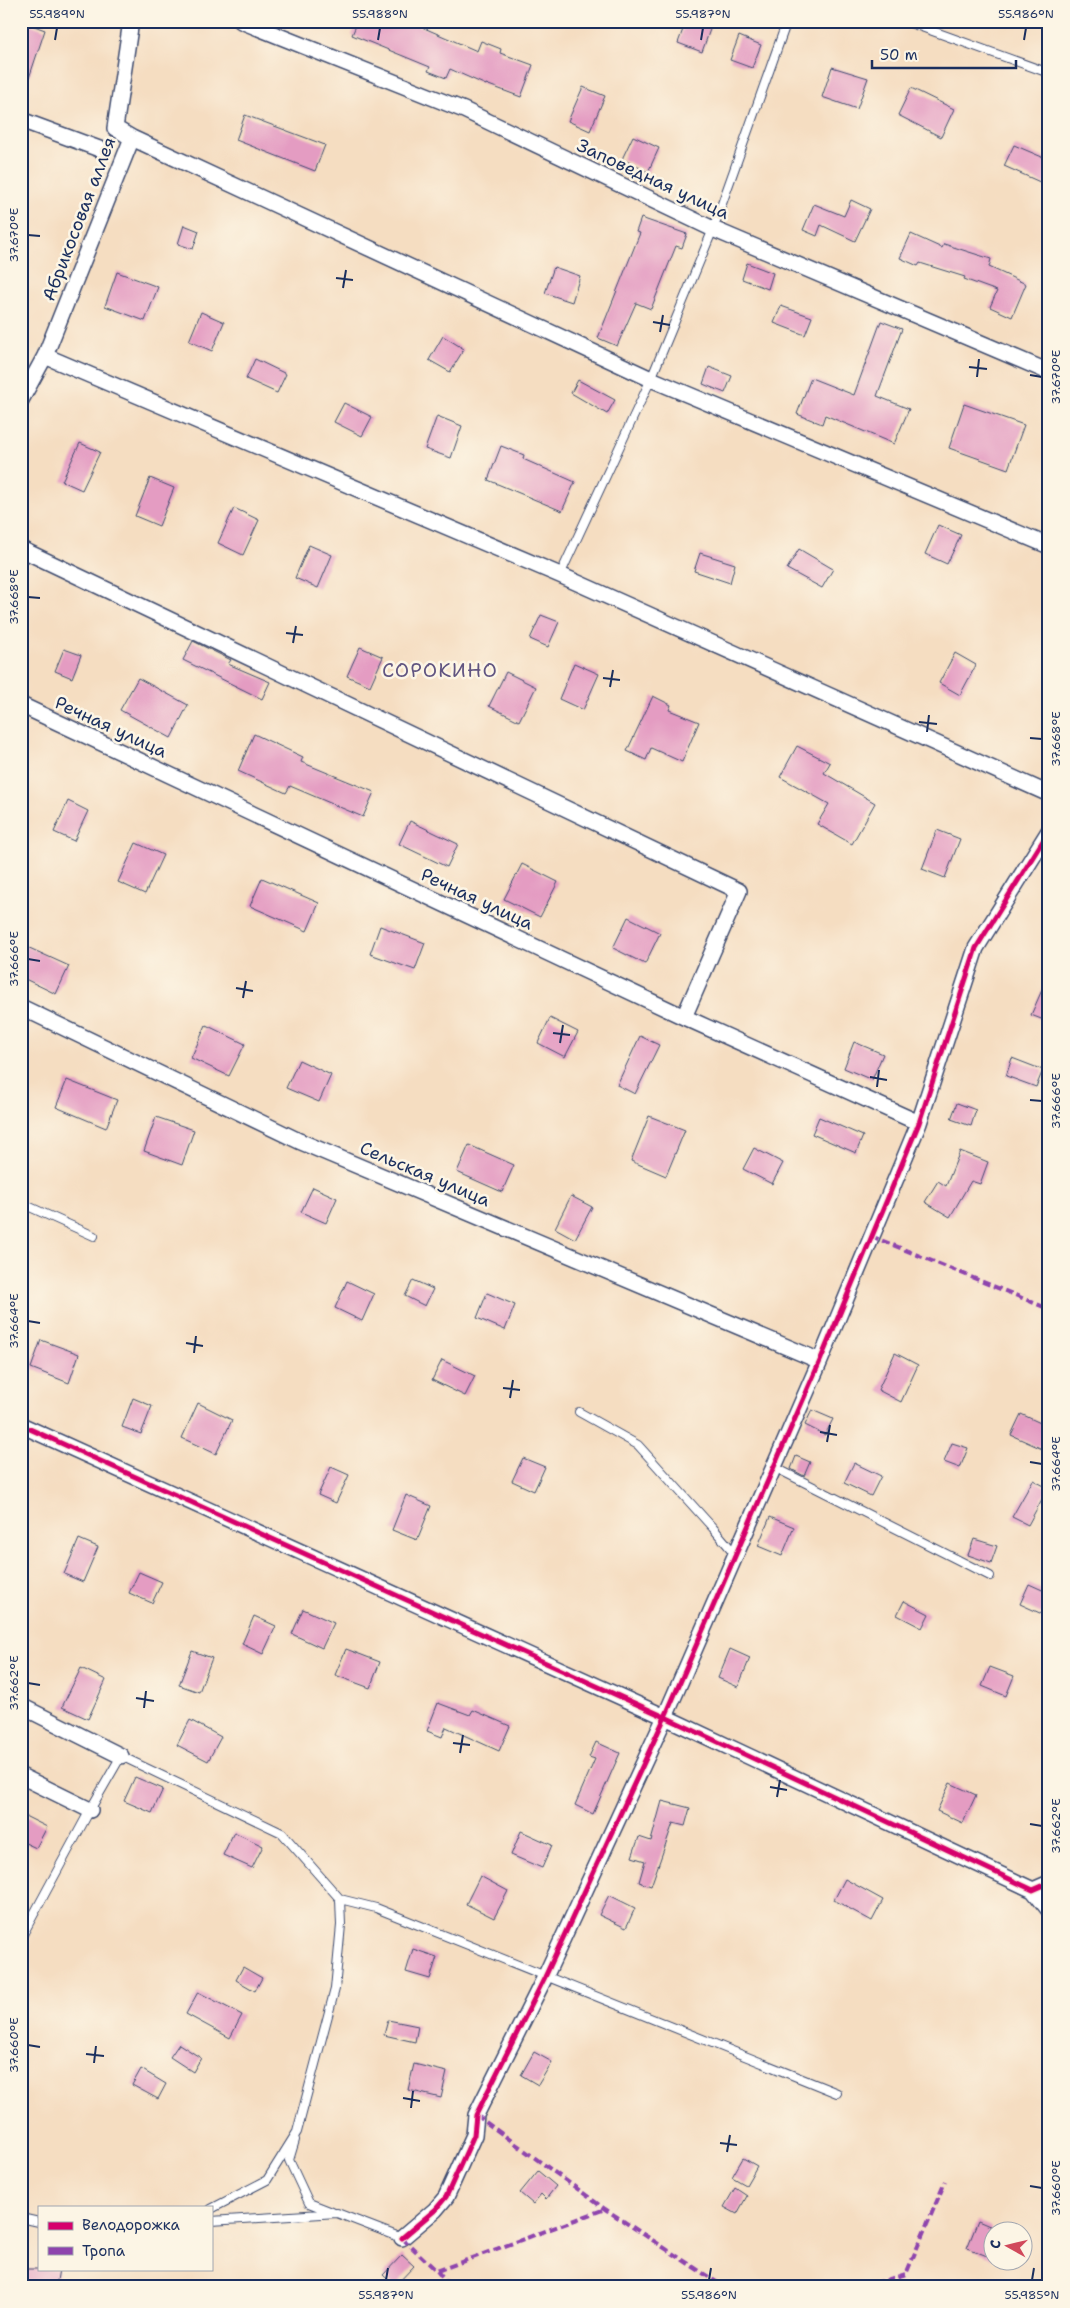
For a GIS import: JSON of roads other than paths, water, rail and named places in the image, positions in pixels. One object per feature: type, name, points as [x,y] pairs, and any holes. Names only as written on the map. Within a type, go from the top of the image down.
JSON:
[{"type":"street","name":"Абрикосовая аллея","points":[[21,400],[44,356],[132,138],[116,128],[131,21]]},
{"type":"street","name":"Заповедная улица","points":[[241,21],[464,110],[713,229],[1049,372]]},
{"type":"street","points":[[21,120],[102,150]]},
{"type":"street","points":[[132,138],[651,379],[1049,546]]},
{"type":"street","points":[[44,356],[560,574],[1049,794]]},
{"type":"street","points":[[21,549],[739,891],[684,1017]]},
{"type":"street","name":"Речная улица","points":[[21,705],[684,1017],[919,1123]]},
{"type":"street","points":[[402,2238],[435,2210],[446,2197],[474,2135],[476,2115],[545,1976],[665,1717],[820,1361],[919,1123],[976,948],[1049,831]]},
{"type":"street","name":"Сельская улица","points":[[21,1007],[299,1141],[820,1361]]},
{"type":"street","points":[[21,1424],[665,1717],[1033,1890],[1049,1910]]},
{"type":"street","points":[[21,1706],[121,1756]]},
{"type":"street","points":[[21,1776],[90,1810]]},
{"type":"street","points":[[1033,1890],[1049,1883]]},
{"type":"lane","points":[[560,574],[651,379],[713,229],[788,21]]},
{"type":"lane","points":[[905,21],[1049,73]]},
{"type":"lane","points":[[21,1203],[94,1236]]},
{"type":"lane","points":[[579,1412],[638,1445],[736,1555]]},
{"type":"lane","points":[[774,1467],[990,1576]]},
{"type":"lane","points":[[21,1938],[121,1756],[282,1833],[340,1899],[376,1908],[837,2093]]},
{"type":"lane","points":[[340,1899],[341,1925],[335,1989],[290,2160],[309,2203],[402,2238]]},
{"type":"lane","points":[[212,2208],[267,2180],[297,2132]]},
{"type":"lane","points":[[212,2221],[337,2214]]},
{"type":"lane","points":[[21,2218],[38,2222]]},
{"type":"district","name":"СОРОКИНО","points":[[440,670]]}]
